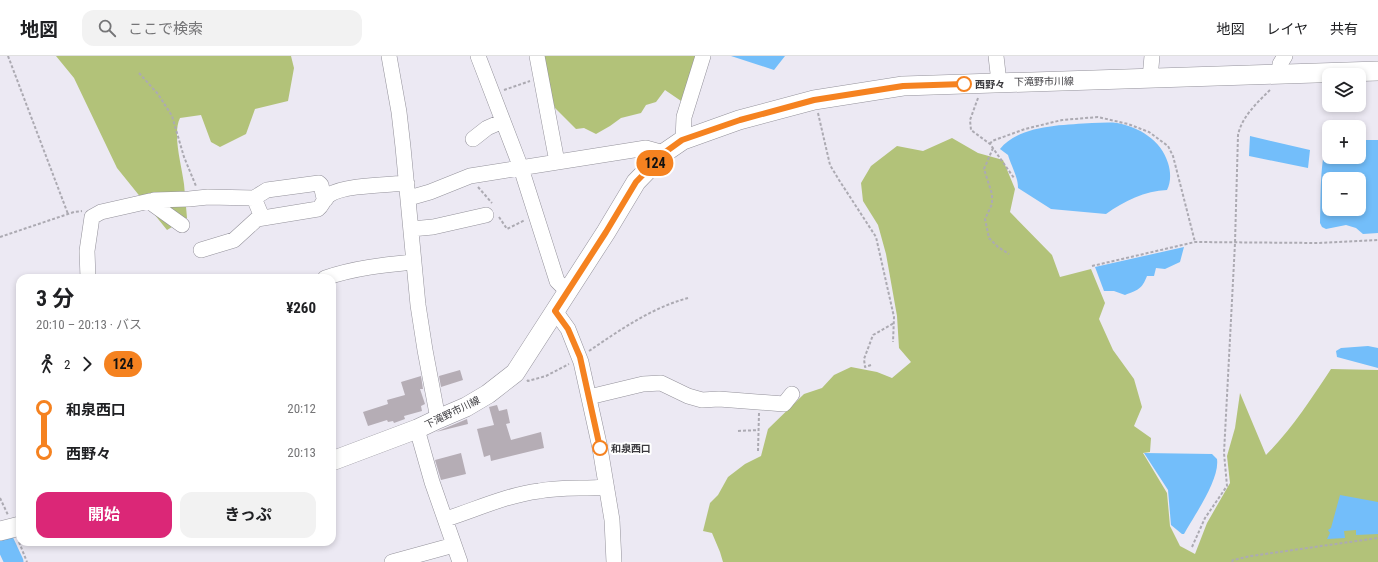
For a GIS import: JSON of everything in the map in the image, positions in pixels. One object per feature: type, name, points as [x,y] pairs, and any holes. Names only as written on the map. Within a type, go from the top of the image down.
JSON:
[{"type":"main road","name":"下滝野市川線","points":[[336,459],[417,429],[466,407],[488,394],[515,373],[567,290],[606,232],[636,182],[664,153],[682,140],[740,120],[814,100],[903,86],[1378,71]]},
{"type":"street","points":[[389,56],[399,112],[408,190],[413,262],[424,350],[438,419]]},
{"type":"street","points":[[478,56],[521,168],[558,281],[567,290]]},
{"type":"street","points":[[537,56],[558,162]]},
{"type":"street","points":[[682,140],[684,117],[703,56]]},
{"type":"street","points":[[996,56],[999,82]]},
{"type":"street","points":[[1150,78],[1152,56]]},
{"type":"street","points":[[1279,74],[1280,64],[1285,56]]},
{"type":"street","points":[[473,139],[487,128],[503,121]]},
{"type":"street","points":[[202,250],[234,240],[250,224],[262,217],[312,211],[321,207],[328,196],[342,189],[408,190],[430,192],[469,177],[521,168],[646,148],[664,153]]},
{"type":"street","points":[[88,274],[87,251],[92,218],[101,212],[154,200],[254,198],[267,190],[319,183],[321,185],[324,198],[326,199]]},
{"type":"street","points":[[254,198],[262,217]]},
{"type":"street","points":[[154,200],[154,205],[182,225]]},
{"type":"street","points":[[411,229],[433,227],[492,211]]},
{"type":"street","points":[[336,275],[358,268],[413,262]]},
{"type":"street","points":[[555,311],[568,329],[580,357],[600,448],[612,520],[614,562]]},
{"type":"street","points":[[589,397],[643,384],[661,383],[688,396],[702,400],[719,399],[784,404],[792,394]]},
{"type":"street","points":[[417,429],[432,482],[460,562]]},
{"type":"street","points":[[446,519],[505,498],[523,494],[554,489],[606,486]]},
{"type":"street","points":[[392,562],[454,545]]},
{"type":"path","points":[[8,56],[68,214]]},
{"type":"path","points":[[139,72],[158,94],[172,116],[184,157],[202,198]]},
{"type":"path","points":[[1192,547],[1204,518],[1227,486],[1224,452],[1235,243],[1238,135],[1240,128],[1249,112],[1279,80],[1279,74]]},
{"type":"path","points":[[493,93],[541,77]]},
{"type":"path","points":[[980,84],[980,91],[970,120],[971,130],[990,144],[1014,178]]},
{"type":"path","points":[[814,100],[830,165],[876,237],[894,317],[893,342]]},
{"type":"path","points":[[990,144],[992,141],[1025,129],[1062,120],[1098,117],[1128,124],[1149,132],[1168,146],[1173,156],[1195,242]]},
{"type":"path","points":[[993,148],[984,169],[992,194],[992,204],[985,220],[989,238],[998,247],[1009,254]]},
{"type":"path","points":[[469,177],[492,211],[507,229],[536,214]]},
{"type":"path","points":[[0,237],[74,212],[85,211],[94,216]]},
{"type":"path","points":[[1092,266],[1195,242],[1318,243],[1378,240]]},
{"type":"path","points":[[515,373],[528,381],[546,376],[569,364],[639,318],[671,303],[688,298]]},
{"type":"path","points":[[871,365],[865,366],[864,359],[873,335],[894,323]]},
{"type":"path","points":[[758,451],[759,402]]},
{"type":"path","points":[[738,431],[759,430]]},
{"type":"path","points":[[1232,562],[1233,560],[1251,556],[1378,538]]},
{"type":"green space","points":[[56,56],[291,56],[294,68],[288,101],[255,109],[246,134],[220,147],[211,142],[201,115],[180,118],[177,141],[184,184],[187,218],[167,230],[117,168],[74,78]]},
{"type":"green space","points":[[539,56],[699,56],[684,103],[665,90],[656,102],[646,105],[641,113],[621,118],[596,134],[584,128],[576,129],[555,108],[543,76]]},
{"type":"green space","points":[[952,138],[978,153],[1003,160],[1015,189],[1010,212],[1052,255],[1060,277],[1091,269],[1105,303],[1099,319],[1113,350],[1134,379],[1142,407],[1134,426],[1151,438],[1150,452],[1143,453],[1167,493],[1170,526],[1180,546],[1195,554],[1207,523],[1230,483],[1227,456],[1235,428],[1240,393],[1266,455],[1293,424],[1331,369],[1378,370],[1378,562],[723,562],[712,533],[703,531],[710,503],[718,495],[728,477],[745,464],[761,456],[768,429],[804,394],[822,388],[834,375],[851,367],[877,372],[892,378],[911,362],[899,348],[897,316],[886,254],[878,225],[863,201],[861,183],[871,166],[897,146],[923,151]]},
{"type":"water","points":[[731,56],[785,56],[774,70]]},
{"type":"water","points":[[1092,123],[1117,123],[1125,125],[1141,131],[1155,141],[1165,155],[1169,166],[1170,180],[1167,190],[1151,192],[1135,198],[1106,214],[1051,209],[1018,188],[1016,175],[1008,155],[1000,149],[1008,141],[1018,135],[1042,128]]},
{"type":"water","points":[[1250,136],[1310,150],[1308,168],[1249,156]]},
{"type":"water","points":[[1366,140],[1378,140],[1378,233],[1363,234],[1356,228],[1346,225],[1326,229],[1322,227],[1320,223],[1322,168],[1323,164],[1366,164]]},
{"type":"water","points":[[1184,247],[1180,262],[1165,269],[1156,268],[1154,276],[1147,276],[1143,284],[1136,290],[1125,295],[1114,291],[1104,291],[1095,267]]},
{"type":"water","points":[[1368,346],[1378,348],[1378,368],[1337,357],[1336,351],[1341,348]]},
{"type":"water","points":[[1144,453],[1212,454],[1217,459],[1215,477],[1211,487],[1184,534],[1171,525],[1168,490]]},
{"type":"water","points":[[1340,495],[1378,502],[1378,534],[1356,535],[1356,530],[1344,531],[1345,538],[1327,539],[1330,533],[1328,530],[1331,528]]},
{"type":"building","points":[[460,370],[463,380],[441,387],[439,376]]},
{"type":"building","points":[[421,376],[423,389],[420,389],[425,404],[421,406],[422,411],[404,416],[405,419],[394,423],[393,421],[388,422],[387,420],[368,426],[363,412],[388,404],[387,400],[405,395],[401,382]]},
{"type":"building","points":[[497,405],[499,411],[507,409],[510,423],[506,424],[511,440],[541,432],[544,448],[491,461],[490,455],[484,457],[477,429],[494,425],[489,407]]},
{"type":"building","points":[[467,419],[468,424],[436,432],[443,429]]},
{"type":"building","points":[[461,453],[466,474],[441,480],[435,460]]},
{"type":"waterway","points":[[0,532],[14,562]]},
{"type":"bus line","name":"124","points":[[600,448],[580,357],[568,329],[555,311],[636,182],[664,153],[682,140],[740,120],[814,100],[903,86],[964,84]]},
{"type":"place","name":"西野々","points":[[964,84]]},
{"type":"place","name":"和泉西口","points":[[600,448]]}]
